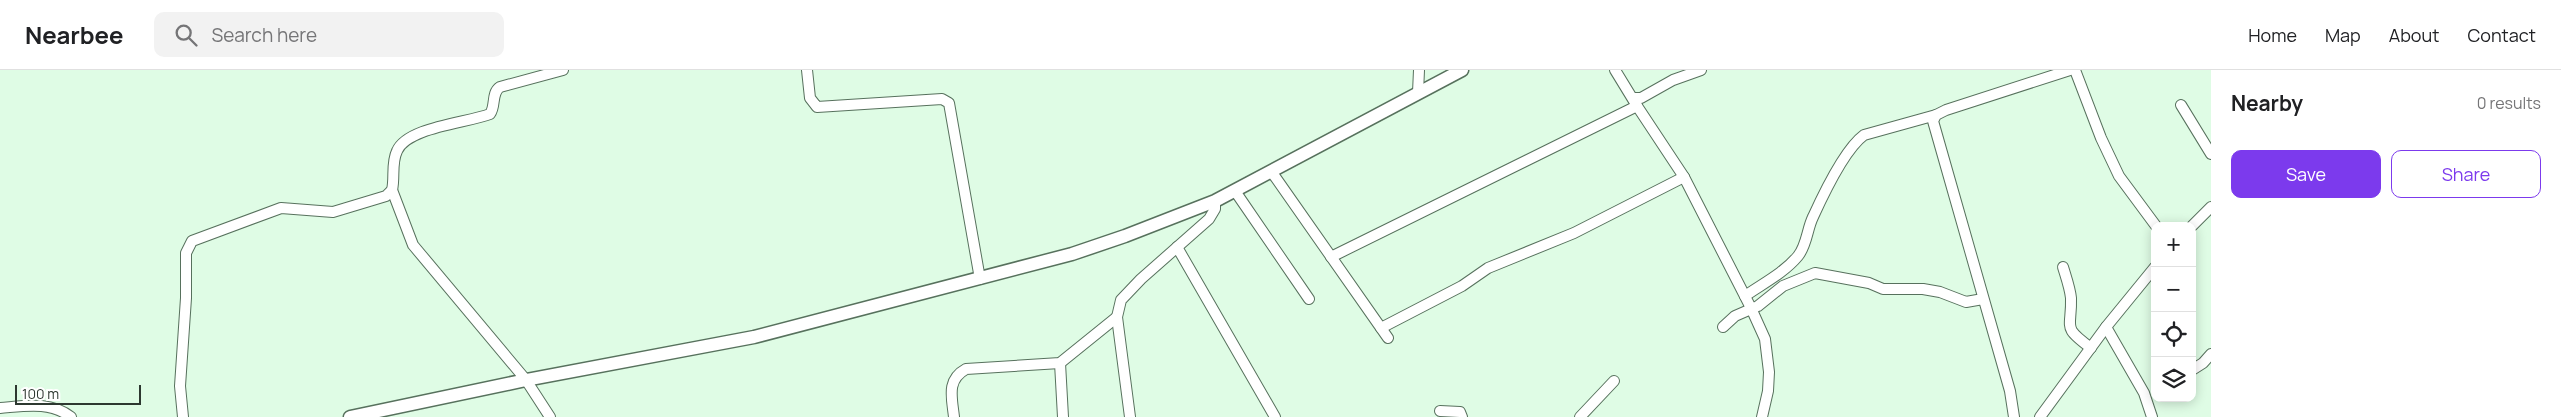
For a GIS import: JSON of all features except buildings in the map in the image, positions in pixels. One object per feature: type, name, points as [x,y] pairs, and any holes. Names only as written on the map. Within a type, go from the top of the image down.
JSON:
[{"type":"main road","points":[[350,417],[370,415],[526,380],[754,337],[980,279],[1116,239],[1215,201],[1462,70]]},
{"type":"street","points":[[550,417],[526,380],[413,245],[392,190],[394,160],[399,147],[403,143],[428,130],[490,114],[496,91],[500,87],[563,70]]},
{"type":"street","points":[[807,70],[810,98],[817,106],[942,99],[949,103],[980,279]]},
{"type":"street","points":[[1418,93],[1419,70]]},
{"type":"street","points":[[1616,70],[1684,177],[1752,308],[1765,340],[1769,372],[1768,391],[1762,417]]},
{"type":"street","points":[[1331,257],[1635,102],[1673,80],[1701,70]]},
{"type":"street","points":[[1745,296],[1789,266],[1799,255],[1812,218],[1843,160],[1864,135],[1936,115],[2070,70]]},
{"type":"street","points":[[2074,70],[2101,138],[2119,176],[2153,222]]},
{"type":"street","points":[[2181,105],[2211,154]]},
{"type":"street","points":[[1936,115],[1933,121],[1935,135],[2010,391],[2014,417]]},
{"type":"street","points":[[1271,171],[1388,338]]},
{"type":"street","points":[[1381,328],[1462,286],[1488,268],[1574,233],[1684,177]]},
{"type":"street","points":[[183,417],[180,386],[186,298],[186,253],[192,241],[281,208],[333,212],[386,196],[392,190]]},
{"type":"street","points":[[1235,191],[1309,299]]},
{"type":"street","points":[[1130,417],[1117,317],[1121,300],[1140,279],[1209,218],[1215,209],[1215,201]]},
{"type":"street","points":[[2196,222],[2211,207]]},
{"type":"street","points":[[1177,248],[1275,417]]},
{"type":"street","points":[[2064,267],[2070,292],[2070,330],[2091,348]]},
{"type":"street","points":[[1723,326],[1735,316],[1752,308],[1783,286],[1815,273],[1869,283],[1883,288],[1923,289],[1940,292],[1966,302],[1983,299]]},
{"type":"street","points":[[2040,417],[2106,327],[2151,273]]},
{"type":"street","points":[[954,417],[952,384],[954,378],[966,369],[1060,363],[1117,317]]},
{"type":"street","points":[[2106,327],[2144,393],[2152,417]]},
{"type":"street","points":[[2196,368],[2203,364],[2211,354]]},
{"type":"street","points":[[1060,363],[1063,417]]},
{"type":"street","points":[[1580,417],[1614,380]]},
{"type":"street","points":[[2144,393],[2151,390]]},
{"type":"street","points":[[0,408],[46,406],[56,408],[71,417]]},
{"type":"street","points":[[1440,411],[1460,412],[1462,417]]}]
